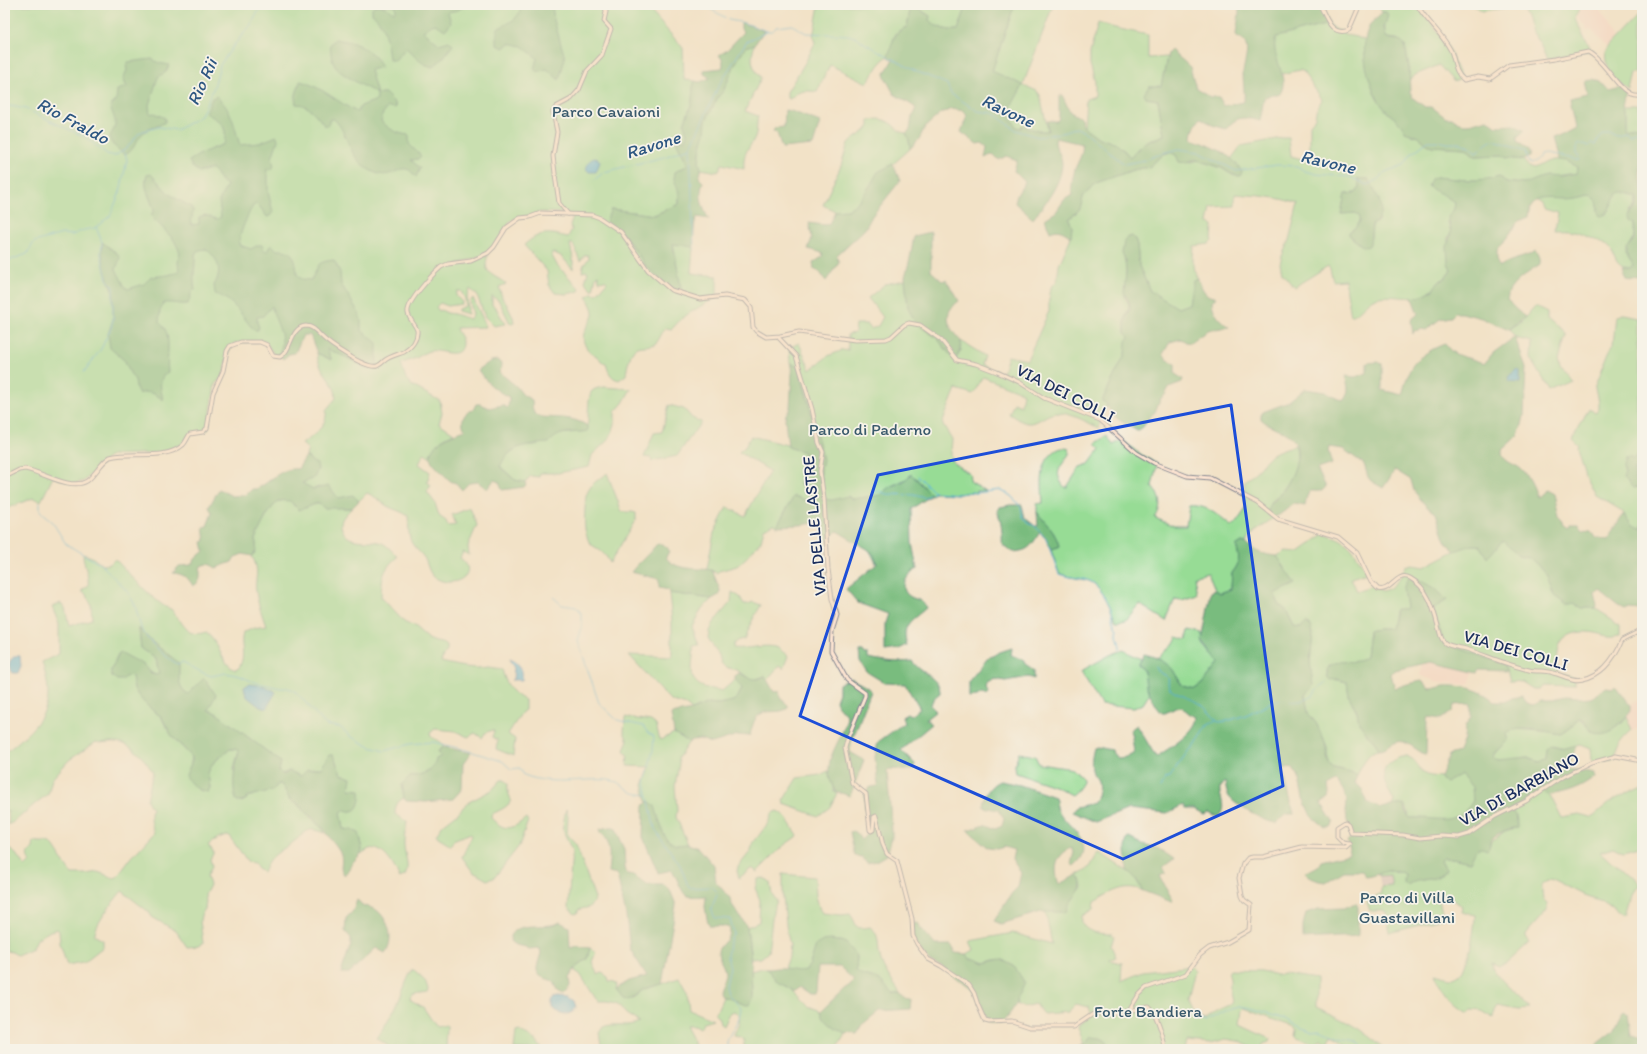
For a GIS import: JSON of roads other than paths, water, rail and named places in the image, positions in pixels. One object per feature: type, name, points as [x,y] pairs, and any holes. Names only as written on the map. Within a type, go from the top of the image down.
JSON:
[{"type":"street","points":[[568,214],[560,205],[556,182],[553,156],[557,132],[553,112],[556,107],[567,102],[576,95],[582,85],[587,71],[602,55],[611,29],[604,21],[606,12],[605,5]]},
{"type":"street","points":[[1320,5],[1330,26],[1335,30],[1343,31],[1349,30],[1361,5]]},
{"type":"street","points":[[1417,5],[1423,16],[1442,35],[1451,52],[1456,70],[1464,80],[1478,77],[1490,79],[1510,65],[1554,59],[1588,52],[1600,60],[1606,70],[1627,92],[1632,94],[1642,94]]},
{"type":"street","name":"VIA DEI COLLI","points":[[5,477],[19,470],[25,469],[77,485],[88,480],[110,457],[158,454],[180,447],[185,443],[190,434],[203,432],[207,428],[212,396],[228,351],[230,346],[238,342],[254,341],[263,343],[269,347],[273,356],[280,358],[287,352],[297,331],[302,327],[308,326],[314,329],[323,338],[345,354],[370,366],[378,366],[391,356],[406,351],[413,344],[417,336],[417,330],[409,317],[408,307],[413,299],[441,267],[448,264],[471,261],[488,254],[506,228],[520,218],[541,213],[597,216],[625,237],[648,270],[672,290],[702,299],[725,296],[745,300],[751,307],[755,330],[766,337],[799,332],[855,340],[886,339],[891,337],[904,325],[909,323],[920,325],[941,340],[957,360],[976,364],[994,371],[1019,382],[1038,395],[1100,420],[1137,453],[1154,463],[1191,476],[1207,477],[1253,501],[1278,519],[1338,537],[1357,553],[1371,582],[1378,589],[1386,589],[1400,577],[1411,579],[1428,596],[1442,638],[1449,645],[1463,648],[1505,664],[1529,670],[1551,672],[1578,680],[1598,673],[1616,654],[1622,640],[1642,630]]},
{"type":"street","name":"VIA DELLE LASTRE","points":[[778,336],[796,356],[812,409],[819,443],[823,452],[820,471],[824,499],[828,569],[832,599],[837,615],[832,631],[831,652],[847,680],[865,692],[865,696],[845,748],[852,783],[866,794],[870,830],[872,830],[874,817],[876,816],[883,845],[887,854],[894,858],[899,865],[901,881],[912,919],[913,936],[928,960],[941,966],[969,985],[974,993],[985,1021],[1012,1021],[1030,1027],[1074,1027],[1093,1014],[1110,1014],[1129,1011]]},
{"type":"street","name":"VIA DI BARBIANO","points":[[1129,1011],[1138,996],[1146,988],[1186,974],[1200,955],[1209,948],[1228,942],[1249,930],[1251,905],[1244,900],[1242,896],[1239,878],[1243,864],[1248,858],[1263,857],[1302,847],[1347,848],[1350,844],[1340,842],[1336,832],[1337,827],[1345,822],[1348,824],[1351,833],[1403,835],[1427,838],[1441,836],[1464,836],[1494,817],[1526,801],[1562,777],[1592,763],[1616,756],[1642,761]]},
{"type":"street","points":[[1129,1011],[1149,1007],[1153,1010],[1163,1034],[1165,1049]]},
{"type":"water","points":[[595,158],[600,162],[596,172],[589,172],[586,169],[587,165],[590,160]]},
{"type":"water","points":[[1517,369],[1520,371],[1520,382],[1509,381],[1508,377]]},
{"type":"water","points":[[18,655],[20,656],[21,666],[18,673],[13,673],[9,665],[12,658]]},
{"type":"water","points":[[510,659],[519,665],[522,670],[522,680],[511,680],[513,679],[514,666]]},
{"type":"water","points":[[249,684],[264,686],[276,692],[266,709],[260,707],[246,696],[244,687]]},
{"type":"water","points":[[554,997],[568,997],[574,1001],[576,1007],[571,1013],[565,1014],[552,1008],[552,1000]]},
{"type":"waterway","name":"Rio Rii","points":[[250,26],[262,5]]},
{"type":"waterway","points":[[704,5],[729,20],[745,23],[767,31]]},
{"type":"waterway","name":"Ravone","points":[[594,180],[604,172],[664,157],[690,148],[719,85],[746,42],[767,31],[773,31],[776,27],[792,25],[806,33],[848,35],[858,38],[889,58],[947,84],[951,94],[978,111],[993,113],[1016,130],[1038,137],[1066,132],[1070,129],[1077,128],[1086,133],[1124,164],[1145,160],[1179,149],[1199,152],[1236,171],[1277,165],[1297,166],[1305,171],[1316,174],[1350,177],[1367,185],[1378,179],[1385,172],[1404,165],[1411,154],[1428,141],[1461,143],[1470,147],[1476,152],[1489,142],[1497,141],[1525,151],[1527,160],[1530,164],[1537,161],[1540,155],[1545,154],[1577,161],[1581,159],[1576,154],[1576,145],[1583,144],[1588,146],[1593,143],[1596,144],[1599,138],[1604,135],[1611,135],[1618,139],[1630,137],[1633,141],[1642,141]]},
{"type":"waterway","name":"Rio Rii","points":[[5,105],[26,109],[85,137],[107,154],[115,156],[127,148],[139,133],[143,131],[159,127],[177,130],[201,116],[214,87],[220,65],[249,27]]},
{"type":"waterway","points":[[690,148],[694,250]]},
{"type":"waterway","points":[[5,262],[27,254],[34,242],[62,234],[72,235],[84,230],[95,228],[110,216],[120,192],[127,160],[125,153]]},
{"type":"waterway","points":[[84,372],[101,349],[111,328],[113,319],[113,287],[107,279],[101,254],[102,242],[96,227]]},
{"type":"waterway","points":[[918,476],[934,492]]},
{"type":"waterway","points":[[875,492],[879,491],[886,494],[914,495],[925,498],[935,492],[959,494],[1001,490],[1011,496],[1021,507],[1023,517],[1028,523],[1035,526],[1046,539],[1059,574],[1092,582],[1102,592],[1111,607],[1114,622],[1118,629],[1117,634],[1120,648]]},
{"type":"waterway","points":[[40,503],[40,510],[42,514],[53,523],[66,544],[103,566],[127,591],[135,605],[141,628],[148,639],[164,655],[177,664],[183,662],[211,676],[226,673],[240,676],[254,682],[280,688],[288,688],[295,691],[326,725],[340,727],[350,736],[370,747],[384,751],[410,744],[433,742],[502,761],[511,769],[520,768],[524,775],[534,778],[555,781],[609,780],[617,782],[633,793],[647,795]]},
{"type":"waterway","points":[[553,597],[562,605],[576,607],[582,614],[582,627],[578,641],[599,703],[617,720],[643,726],[648,733],[654,736],[653,750],[645,783],[655,829],[680,865],[689,888],[713,887],[717,892]]},
{"type":"waterway","points":[[1156,667],[1158,671],[1168,677],[1169,686],[1172,691],[1198,702],[1218,722],[1227,721],[1246,715],[1275,700],[1301,701],[1313,696],[1318,688],[1326,682]]},
{"type":"waterway","points":[[1160,788],[1165,778],[1169,777],[1192,748],[1208,724],[1216,720]]},
{"type":"waterway","points":[[717,895],[711,909],[715,918],[730,919],[734,933],[729,943],[727,957],[730,967],[726,986],[728,994],[741,1008],[739,1019],[727,1041],[729,1049]]},
{"type":"waterway","points":[[1199,1019],[1206,1021],[1229,1009],[1239,1006],[1251,1008],[1286,1018],[1311,1030],[1320,1029],[1340,1038],[1357,1041],[1364,1049]]},
{"type":"park label","name":"Parco Cavaioni","points":[[606,111]]},
{"type":"park label","name":"Parco di Paderno","points":[[870,429]]},
{"type":"park label","name":"Parco di Villa Guastavillani","points":[[1407,907]]},
{"type":"park label","name":"Forte Bandiera","points":[[1148,1011]]},
{"type":"water label","name":"Rio Fraldo","points":[[73,121]]}]
